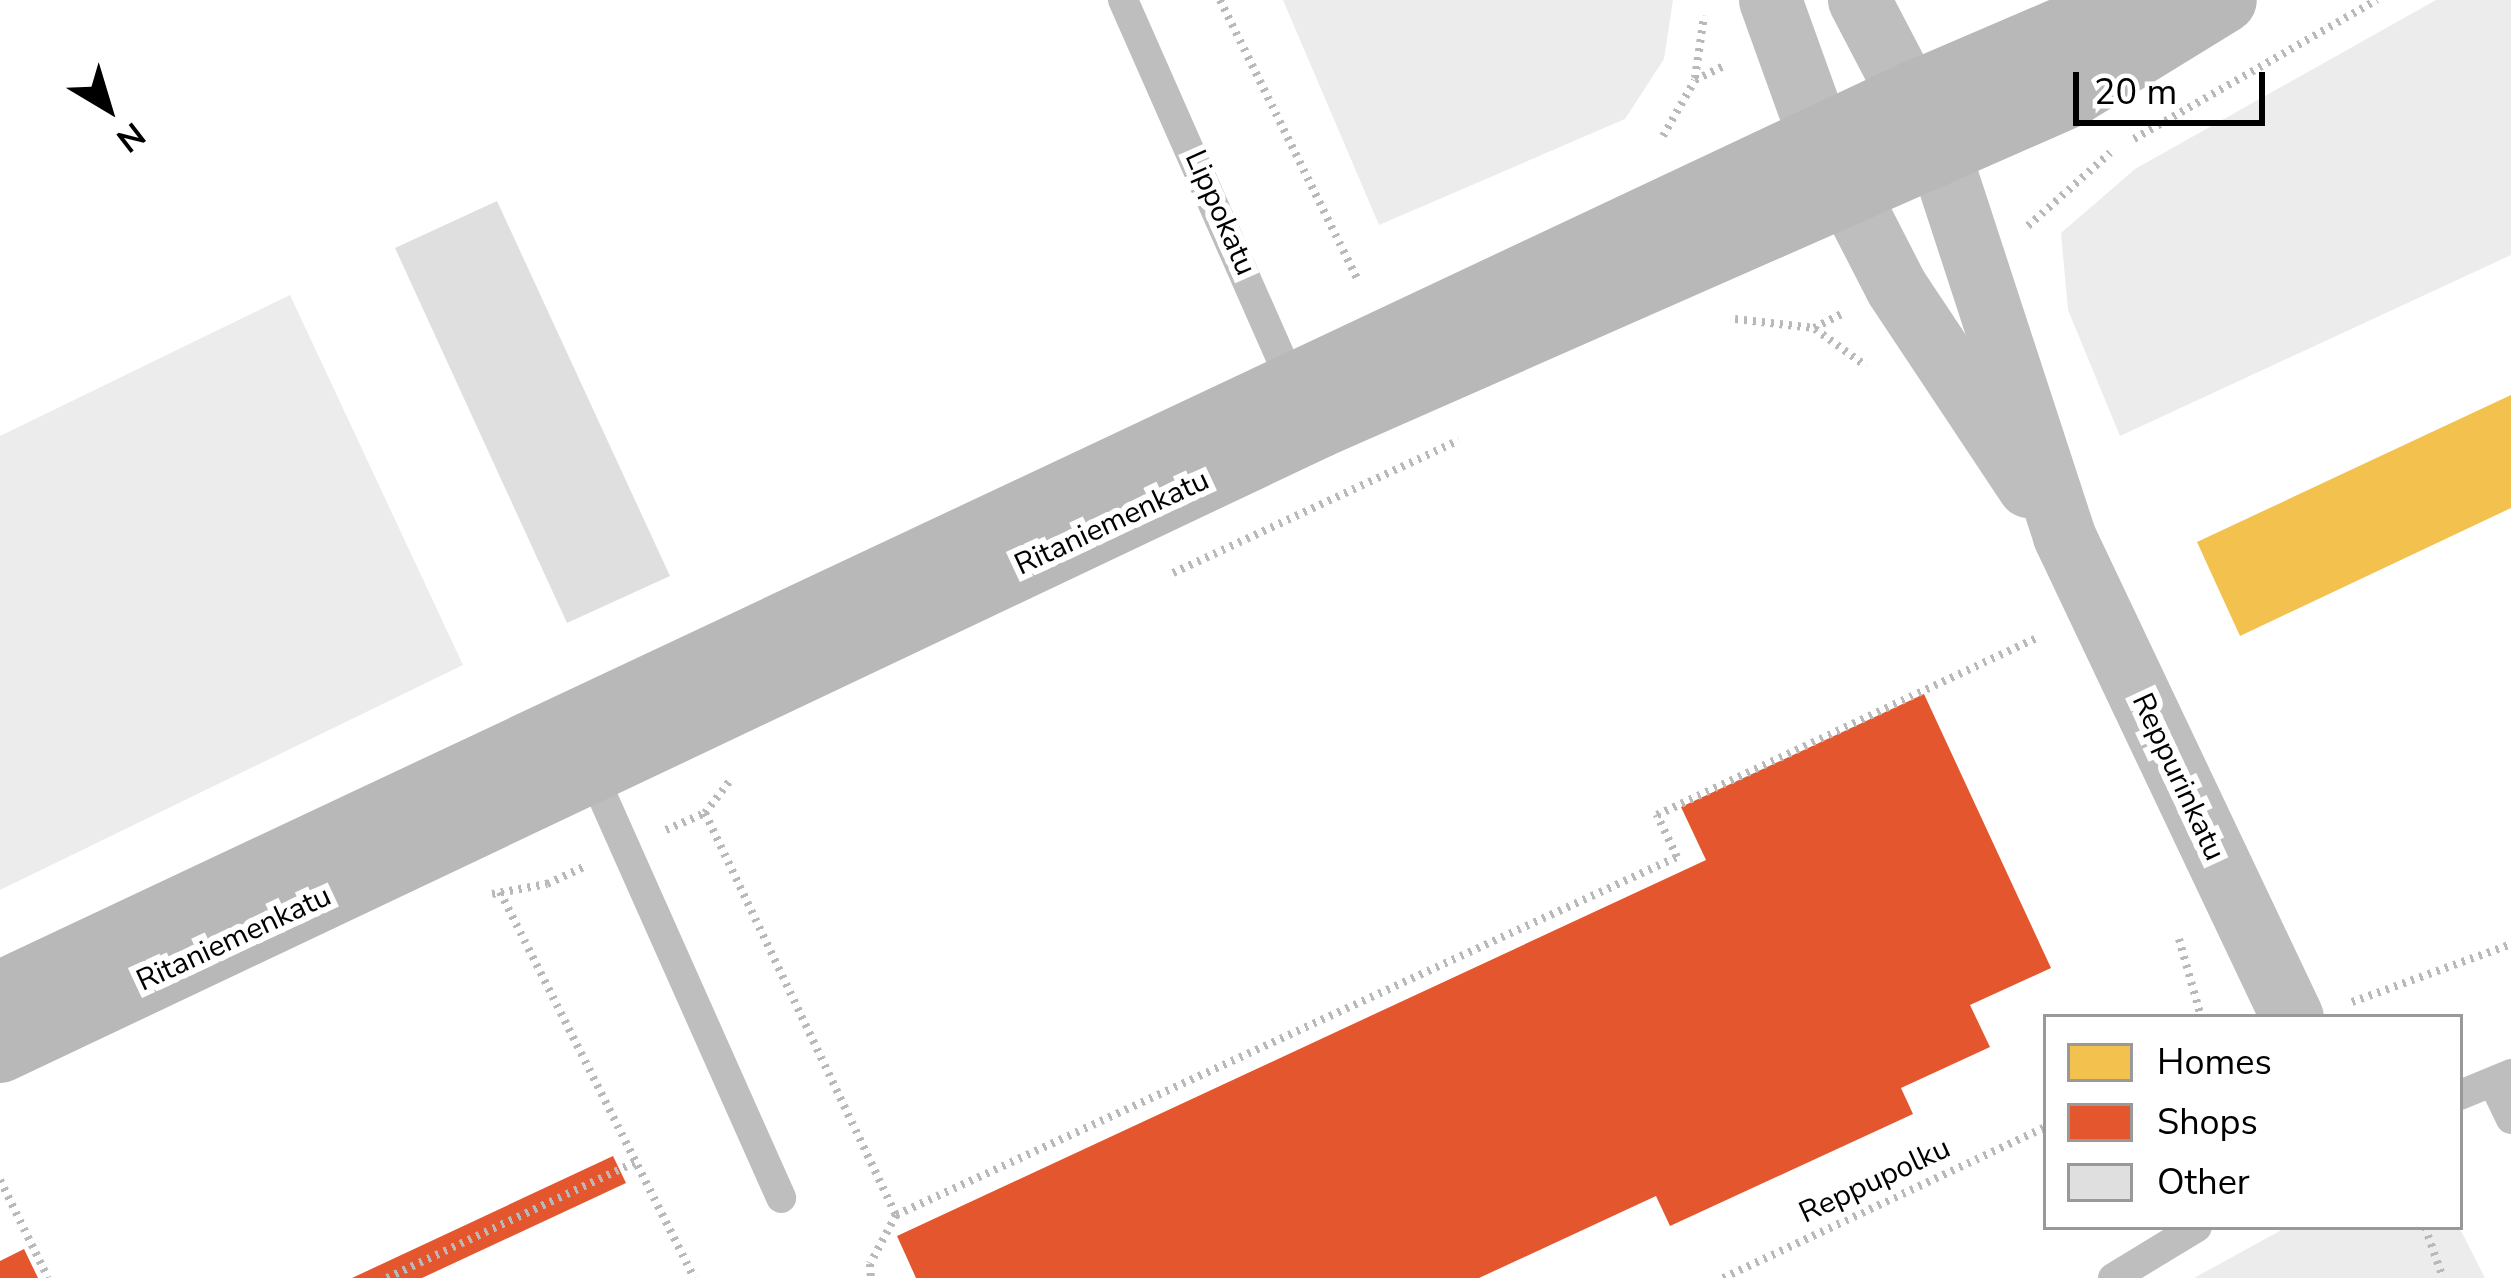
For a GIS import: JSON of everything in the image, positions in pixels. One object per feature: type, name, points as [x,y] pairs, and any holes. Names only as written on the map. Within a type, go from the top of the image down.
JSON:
[{"type":"street","name":"Reppurinkatu","points":[[1771,0],[1820,139],[1896,287],[2064,536],[2318,1011]]},
{"type":"street","name":"Reppurinkatu","points":[[1859,0],[1939,153],[2064,536]]},
{"type":"street","name":"Ritaniemenkatu","points":[[0,1050],[580,748],[1306,405],[1820,139],[2133,0]]},
{"type":"street","name":"Ritaniemenkatu","points":[[1306,405],[1849,198],[2073,93],[2224,0]]},
{"type":"street","name":"Ritaniemenkatu","points":[[0,994],[580,748]]},
{"type":"lane","name":"Lippokatu","points":[[1123,0],[1306,405]]},
{"type":"lane","points":[[580,748],[781,1198]]},
{"type":"lane","points":[[2463,1094],[2502,1078],[2511,1119]]},
{"type":"lane","points":[[2113,1278],[2193,1230]]},
{"type":"path","points":[[1220,0],[1362,289]]},
{"type":"path","points":[[1695,80],[1703,0]]},
{"type":"path","points":[[1969,254],[2036,222],[2107,154],[2378,0]]},
{"type":"path","points":[[1814,328],[1896,287]]},
{"type":"path","points":[[1729,320],[1814,328],[1872,372]]},
{"type":"path","points":[[1158,580],[1478,430]]},
{"type":"path","points":[[2028,616],[2045,652]]},
{"type":"path","points":[[871,1278],[870,1264],[896,1215],[1677,856],[1657,815],[2038,637]]},
{"type":"path","points":[[480,896],[547,884],[705,812],[742,764]]},
{"type":"path","points":[[705,812],[896,1215]]},
{"type":"path","points":[[500,892],[694,1278]]},
{"type":"path","points":[[2168,916],[2200,1014]]},
{"type":"path","points":[[2318,1011],[2511,944]]},
{"type":"path","name":"Reppupolku","points":[[1724,1278],[2043,1128]]},
{"type":"path","points":[[387,1278],[638,1161]]},
{"type":"path","points":[[0,1180],[48,1278]]},
{"type":"path","points":[[2426,1230],[2443,1278]]},
{"type":"shaded area","points":[[1283,0],[1673,0],[1664,59],[1625,119],[1379,225]]},
{"type":"shaded area","points":[[2436,0],[2511,0],[2511,255],[2120,436],[2068,310],[2061,233],[2135,169]]},
{"type":"shaded area","points":[[290,295],[463,665],[0,890],[0,436]]},
{"type":"shaded area","points":[[2282,1230],[2461,1230],[2485,1278],[2194,1278]]},
{"type":"building: Homes","points":[[2511,395],[2511,508],[2240,636],[2197,542]]},
{"type":"building: Shops","points":[[1924,694],[2051,968],[1970,1005],[1990,1047],[1901,1088],[1913,1114],[1670,1226],[1656,1196],[1479,1278],[916,1278],[897,1236],[1706,860],[1681,807]]},
{"type":"building: Shops","points":[[613,1156],[626,1183],[422,1278],[352,1278]]},
{"type":"building: Shops","points":[[24,1249],[38,1278],[0,1278],[0,1261]]},
{"type":"building: Other","points":[[497,201],[670,576],[567,623],[395,248]]}]
